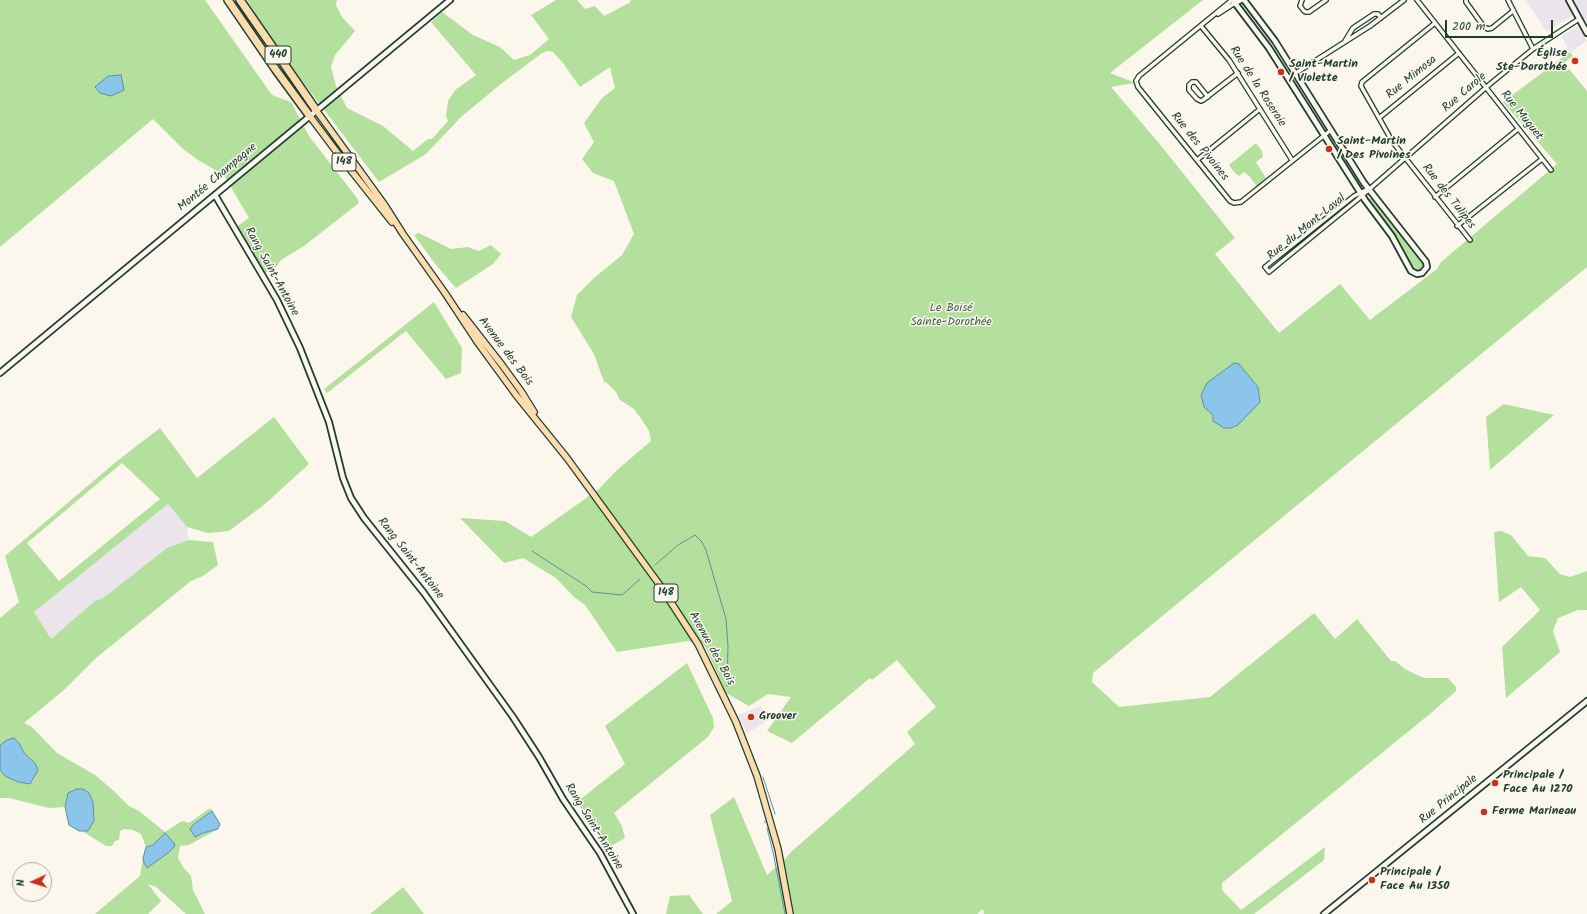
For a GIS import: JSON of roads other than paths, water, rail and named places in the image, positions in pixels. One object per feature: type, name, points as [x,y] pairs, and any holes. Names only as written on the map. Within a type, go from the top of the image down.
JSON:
[{"type":"highway","name":"440","points":[[228,0],[309,115]]},
{"type":"highway","name":"440","points":[[240,0],[316,110]]},
{"type":"main road","name":"Avenue des Bois","points":[[316,110],[384,204],[403,234],[445,293],[505,369],[521,391],[543,427],[660,584],[690,632],[711,669],[743,739],[762,791],[778,849],[790,914]]},
{"type":"main road","name":"Avenue des Bois","points":[[309,115],[380,208],[403,234]]},
{"type":"street","name":"Montée Champagne","points":[[0,373],[309,115],[450,0]]},
{"type":"street","points":[[1242,0],[1271,34],[1368,189],[1426,262],[1427,267],[1423,272],[1417,274],[1412,271],[1392,236],[1362,194],[1259,33],[1234,1],[1242,0]]},
{"type":"street","points":[[1302,0],[1300,6],[1306,12],[1309,12],[1326,0]]},
{"type":"street","points":[[1318,0],[1321,4]]},
{"type":"street","points":[[1288,78],[1381,18],[1404,0]]},
{"type":"street","name":"Rue Muguet","points":[[1417,0],[1551,170]]},
{"type":"street","points":[[1466,0],[1484,27],[1488,28],[1492,28],[1514,11]]},
{"type":"street","points":[[1508,0],[1533,49]]},
{"type":"street","points":[[1569,0],[1587,33]]},
{"type":"street","name":"Rue des Pivoines","points":[[1234,1],[1139,76],[1136,81],[1138,87],[1230,201],[1235,203],[1241,202],[1331,130]]},
{"type":"street","points":[[1345,41],[1353,28],[1374,14],[1378,14],[1381,18]]},
{"type":"street","name":"Rue Carole","points":[[1362,194],[1485,88],[1533,49],[1579,19]]},
{"type":"street","name":"Rue des Tulipes","points":[[1435,23],[1362,82],[1361,86],[1392,141],[1457,226],[1470,240]]},
{"type":"street","name":"Rue de la Roseraie","points":[[1201,26],[1221,49],[1238,73],[1292,160]]},
{"type":"street","name":"Rue Mimosa","points":[[1379,118],[1459,53]]},
{"type":"street","points":[[1208,96],[1196,82],[1192,82],[1189,85],[1189,90],[1198,100],[1201,101],[1208,96],[1238,73]]},
{"type":"street","points":[[1197,160],[1260,109]]},
{"type":"street","points":[[1435,197],[1518,129]]},
{"type":"street","points":[[1457,226],[1542,159]]},
{"type":"street","name":"Rue du Mont-Laval","points":[[1362,194],[1269,272],[1265,267],[1354,196],[1362,194]]},
{"type":"street","name":"Rang Saint-Antoine","points":[[214,195],[277,300],[300,348],[329,422],[343,478],[352,498],[364,518],[424,593],[513,717],[539,756],[563,799],[600,853],[633,914]]},
{"type":"street","name":"Rue Principale","points":[[1324,914],[1587,701]]},
{"type":"water","points":[[121,75],[124,90],[111,96],[100,93],[95,87],[108,76]]},
{"type":"water","points":[[1234,363],[1239,364],[1258,387],[1260,402],[1238,425],[1231,428],[1224,428],[1213,421],[1213,415],[1204,407],[1201,395],[1207,383]]},
{"type":"water","points":[[14,738],[19,743],[24,753],[35,763],[38,770],[30,784],[18,782],[5,776],[0,770],[0,745],[7,740]]},
{"type":"water","points":[[77,789],[83,789],[89,793],[93,802],[94,821],[88,831],[79,831],[69,825],[65,807],[68,793]]},
{"type":"water","points":[[212,811],[220,824],[218,829],[195,837],[190,829],[194,824]]},
{"type":"water","points":[[165,833],[175,846],[147,868],[143,858],[146,847],[153,845]]},
{"type":"waterway","points":[[655,565],[678,545],[695,535],[702,542],[706,550],[726,619],[728,646],[727,686]]},
{"type":"waterway","points":[[532,551],[586,586],[592,592],[622,595],[640,579]]},
{"type":"waterway","points":[[763,777],[775,814]]},
{"type":"waterway","points":[[767,828],[785,914]]},
{"type":"place","name":"Église Ste-Dorothée","points":[[1575,61]]},
{"type":"place","name":"Saint-Martin / Violette","points":[[1281,72]]},
{"type":"place","name":"Saint-Martin / Des Pivoines","points":[[1329,149]]},
{"type":"place","name":"Groover","points":[[751,717]]},
{"type":"place","name":"Principale / Face Au 1270","points":[[1495,783]]},
{"type":"place","name":"Ferme Marineau","points":[[1484,812]]},
{"type":"place","name":"Principale / Face Au 1350","points":[[1372,880]]},
{"type":"park label","name":"Le Boisé Sainte-Dorothée","points":[[951,316]]}]
